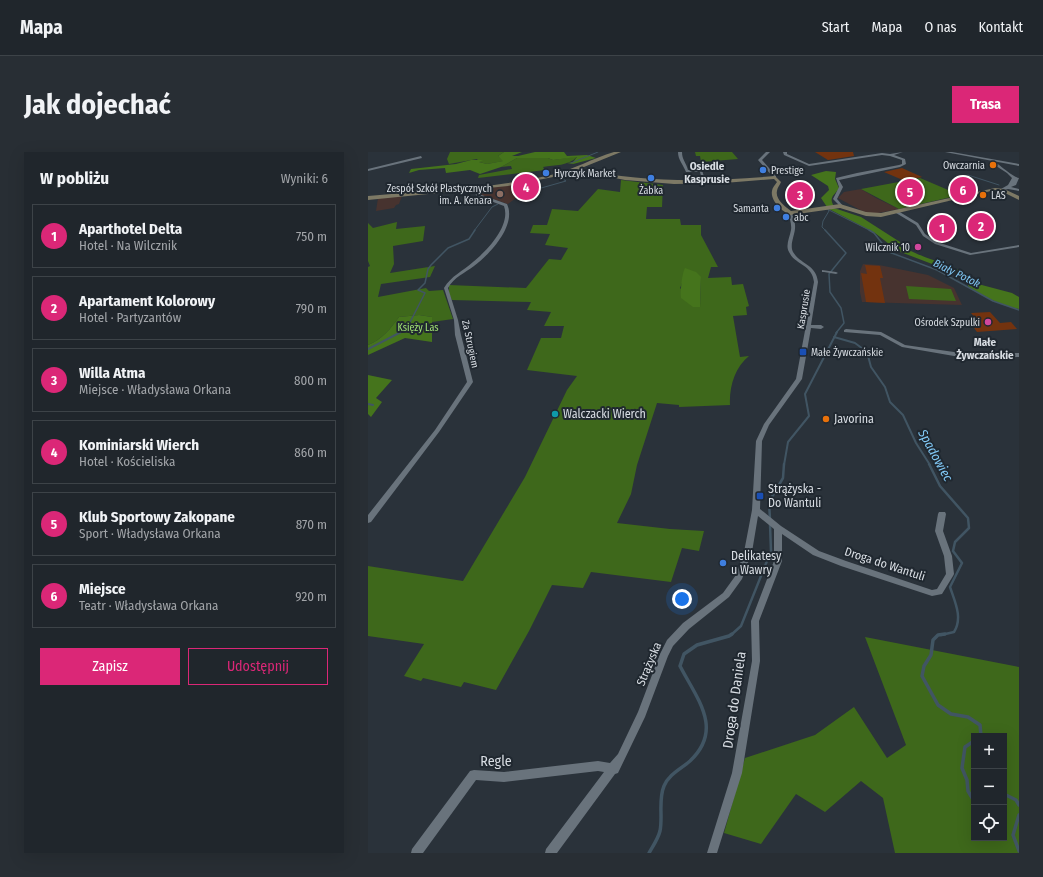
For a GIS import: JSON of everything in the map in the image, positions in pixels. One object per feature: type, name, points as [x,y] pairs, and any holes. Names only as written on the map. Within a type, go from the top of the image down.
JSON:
[{"type":"street","points":[[368,198],[479,187],[546,177],[574,169],[619,152]]},
{"type":"street","points":[[680,152],[680,158],[685,164],[687,171],[701,171],[706,183]]},
{"type":"street","points":[[768,152],[760,160],[779,182],[774,191],[775,195],[781,205],[790,213],[842,206],[870,215],[881,215],[1009,187],[1015,184],[1017,179],[990,160]]},
{"type":"street","points":[[785,152],[785,154],[809,165],[882,154],[904,160],[904,164],[900,166],[837,179],[841,187],[835,199],[842,206]]},
{"type":"street","points":[[947,152],[1019,165]]},
{"type":"street","points":[[890,155],[898,153]]},
{"type":"street","points":[[368,170],[421,157]]},
{"type":"street","points":[[574,169],[616,178],[645,182],[706,183],[775,177]]},
{"type":"street","name":"Za Strugiem","points":[[368,520],[437,431],[470,382],[458,335],[456,320],[446,288],[449,282],[458,274],[475,263],[498,237],[506,223],[509,212],[506,206],[478,195],[476,192],[479,187]]},
{"type":"street","points":[[1009,187],[1019,190]]},
{"type":"street","points":[[1000,189],[1019,198]]},
{"type":"street","points":[[897,212],[917,224],[922,232],[936,243],[971,254],[1019,246]]},
{"type":"street","name":"Kasprusie","points":[[790,213],[795,226],[790,244],[791,250],[795,256],[812,270],[816,279],[799,379]]},
{"type":"street","points":[[824,271],[836,273]]},
{"type":"street","points":[[809,326],[821,328]]},
{"type":"street","points":[[846,331],[881,334],[904,346],[954,354],[983,356],[1019,355]]},
{"type":"street","name":"Strążyska","points":[[550,853],[614,769],[640,719],[664,654],[670,643],[686,626],[726,595],[739,577],[748,552],[756,510],[758,447],[760,437],[766,425],[799,379]]},
{"type":"street","name":"Droga do Wantuli","points":[[756,510],[776,526],[816,553],[844,564],[932,593],[939,592],[950,574],[948,556],[939,531],[942,514]]},
{"type":"street","name":"Droga do Daniela","points":[[712,853],[737,772],[756,662],[755,621],[778,561],[776,526]]},
{"type":"street","name":"Regle","points":[[416,853],[474,775],[504,777],[598,766],[614,769]]},
{"type":"shaded area","name":"Zespół Szkół Plastycznych im. A. Kenara","points":[[514,183],[520,195],[508,204],[479,193],[483,188]]},
{"type":"shaded area","points":[[861,189],[899,209],[873,214],[862,211],[838,198],[844,192]]},
{"type":"shaded area","points":[[402,196],[399,204],[394,208],[376,211],[378,198]]},
{"type":"shaded area","points":[[863,264],[879,265],[928,275],[954,288],[962,305],[862,302],[860,292],[860,271]]},
{"type":"green space","points":[[450,152],[504,152],[498,156],[504,161],[487,164],[479,162],[477,159],[449,164],[447,159]]},
{"type":"green space","points":[[504,152],[522,152],[512,156],[518,156],[535,152],[564,152],[567,156],[587,155],[596,158],[573,164],[567,163],[573,162],[577,157],[553,160],[548,158],[517,158],[501,167],[480,174],[470,170],[446,173],[445,168],[419,170],[409,173],[411,169],[456,164],[471,160],[483,160],[479,162],[487,164],[503,161],[498,156]]},
{"type":"green space","points":[[695,152],[732,152],[738,159],[701,162],[700,156],[696,156]]},
{"type":"green space","points":[[577,157],[565,164],[543,167],[545,170],[478,178],[479,175],[512,169],[511,166],[501,167],[517,158],[548,158],[553,160]]},
{"type":"green space","points":[[826,171],[836,172],[835,179],[839,188],[832,198],[832,203],[834,206],[827,207],[821,198],[829,190],[828,186],[811,175]]},
{"type":"green space","points":[[920,178],[960,195],[899,209],[861,189]]},
{"type":"green space","points":[[621,180],[663,185],[662,207],[647,207],[646,219],[680,219],[681,225],[701,225],[701,235],[718,267],[711,267],[708,278],[731,277],[732,285],[743,284],[749,306],[746,307],[747,315],[733,316],[740,357],[749,356],[740,366],[734,378],[730,405],[679,407],[679,405],[657,403],[637,465],[631,494],[617,523],[704,531],[699,551],[682,548],[671,582],[591,572],[583,588],[552,585],[529,631],[496,690],[464,682],[461,687],[423,678],[421,681],[404,676],[424,644],[368,636],[368,566],[463,581],[525,477],[567,390],[577,376],[527,370],[541,338],[561,338],[564,326],[544,326],[551,312],[527,310],[531,302],[452,300],[449,294],[449,285],[526,288],[549,259],[561,260],[568,248],[545,245],[550,234],[530,233],[533,225],[547,225],[552,209],[578,211],[598,189],[620,192]],"holes":[[[701,277],[700,307],[680,288],[683,281]]]},
{"type":"green space","points":[[834,208],[861,217],[900,242],[905,248],[961,271],[971,277],[978,284],[1012,293],[1019,297],[1019,309],[1012,308],[992,300],[968,286],[968,281],[961,275],[898,251],[875,233],[829,209]]},
{"type":"green space","points":[[397,222],[396,229],[425,226],[423,241],[393,246],[394,264],[390,273],[435,266],[430,277],[381,284],[378,297],[426,288],[429,291],[443,290],[453,319],[432,322],[432,317],[419,315],[399,317],[382,337],[368,345],[368,267],[370,266],[368,261],[368,223],[373,228]]},
{"type":"green space","points":[[685,268],[696,272],[701,277],[700,307],[693,307],[681,298]]},
{"type":"green space","points":[[906,286],[951,289],[956,301],[909,299]]},
{"type":"green space","name":"Księży Las","points":[[419,315],[432,317],[432,342],[405,338],[368,355],[368,345],[382,337],[399,317]]},
{"type":"green space","points":[[368,375],[392,380],[376,398],[382,402],[371,417],[368,414]]},
{"type":"green space","points":[[865,637],[1019,667],[1019,853],[895,853],[883,798],[861,781],[825,812],[796,794],[761,844],[724,833],[745,758],[815,735],[854,707],[887,758],[906,745]]},
{"type":"building","points":[[815,152],[853,152],[854,156],[828,160]]},
{"type":"building","points":[[902,168],[922,177],[905,181],[884,172]]},
{"type":"building","points":[[865,265],[880,266],[883,278],[880,278],[885,303],[866,302],[861,273],[867,274]]},
{"type":"building","name":"Ośrodek Szpulki","points":[[990,312],[1000,323],[1011,322],[1017,329],[977,332],[971,324],[980,324],[971,313]]},
{"type":"waterway","points":[[571,163],[598,152]]},
{"type":"waterway","points":[[968,175],[999,185]]},
{"type":"waterway","points":[[520,194],[566,181],[558,176]]},
{"type":"waterway","points":[[474,231],[492,207],[498,204]]},
{"type":"waterway","points":[[825,230],[822,227],[823,221],[829,211],[827,208]]},
{"type":"waterway","name":"Biały Potok","points":[[829,210],[869,230]]},
{"type":"waterway","points":[[399,333],[406,330],[425,293],[418,290],[425,283],[428,269],[448,248],[469,239],[475,230]]},
{"type":"waterway","points":[[825,230],[846,253],[829,274],[830,292],[841,308],[844,323],[836,333]]},
{"type":"waterway","name":"Biały Potok","points":[[869,230],[874,233],[889,252],[937,270],[993,301],[1019,310]]},
{"type":"waterway","name":"Spadowiec","points":[[834,337],[837,332]]},
{"type":"waterway","points":[[368,349],[399,333]]},
{"type":"waterway","points":[[784,465],[788,442],[809,416],[805,394],[834,337]]},
{"type":"waterway","name":"Spadowiec","points":[[834,337],[855,343],[867,352],[871,367],[885,387],[890,402],[903,415],[916,443],[930,465]]},
{"type":"waterway","points":[[368,404],[373,405]]},
{"type":"waterway","points":[[770,519],[769,502],[783,478],[784,464]]},
{"type":"waterway","name":"Spadowiec","points":[[929,464],[940,486],[968,518],[969,528],[955,542],[953,551],[962,563],[950,587],[956,604],[958,616],[957,627],[954,632],[941,635]]},
{"type":"waterway","points":[[731,635],[741,626],[771,551],[770,524]]},
{"type":"waterway","points":[[649,853],[657,840],[660,831],[661,797],[664,786],[672,775],[690,761],[700,749],[705,737],[706,726],[700,702],[680,666],[684,654],[697,645],[732,634]]},
{"type":"waterway","name":"Spadowiec","points":[[945,634],[938,635],[933,640],[931,655],[924,666],[922,676],[938,705],[951,714],[968,717],[980,725],[981,733]]},
{"type":"waterway","name":"Spadowiec","points":[[971,743],[965,747],[962,768],[967,780],[968,791],[971,796]]},
{"type":"waterway","name":"Spadowiec","points":[[1007,796],[1016,800],[1019,805]]},
{"type":"waterway","name":"Spadowiec","points":[[1019,815],[1013,835],[1019,851]]},
{"type":"place","name":"Owczarnia","points":[[993,165]]},
{"type":"place","name":"Prestige","points":[[763,170]]},
{"type":"place","name":"Hyrczyk Market","points":[[546,173]]},
{"type":"place","name":"Żabka","points":[[651,178]]},
{"type":"place","name":"Kominiarski Wierch","points":[[526,187]]},
{"type":"place","name":"Miejsce","points":[[963,190]]},
{"type":"place","name":"Klub Sportowy Zakopane","points":[[910,192]]},
{"type":"place","name":"Zespół Szkół Plastycznych im. A. Kenara","points":[[500,194]]},
{"type":"place","name":"Willa Atma","points":[[800,195]]},
{"type":"place","name":"LAS","points":[[983,195]]},
{"type":"place","name":"Samanta","points":[[777,208]]},
{"type":"place","name":"abc","points":[[786,217]]},
{"type":"place","name":"Apartament Kolorowy","points":[[981,226]]},
{"type":"place","name":"Aparthotel Delta","points":[[942,228]]},
{"type":"place","name":"Wilcznik 10","points":[[918,247]]},
{"type":"place","name":"Ośrodek Szpulki","points":[[988,322]]},
{"type":"place","name":"Małe Żywczańskie","points":[[803,352]]},
{"type":"place","name":"Walczacki Wierch","points":[[555,414]]},
{"type":"place","name":"Javorina","points":[[826,419]]},
{"type":"place","name":"Strążyska - Do Wantuli","points":[[760,496]]},
{"type":"place","name":"Delikatesy u Wawry","points":[[723,563]]},
{"type":"district","name":"Osiedle Kasprusie","points":[[707,172]]},
{"type":"district","name":"Małe Żywczańskie","points":[[985,348]]}]
